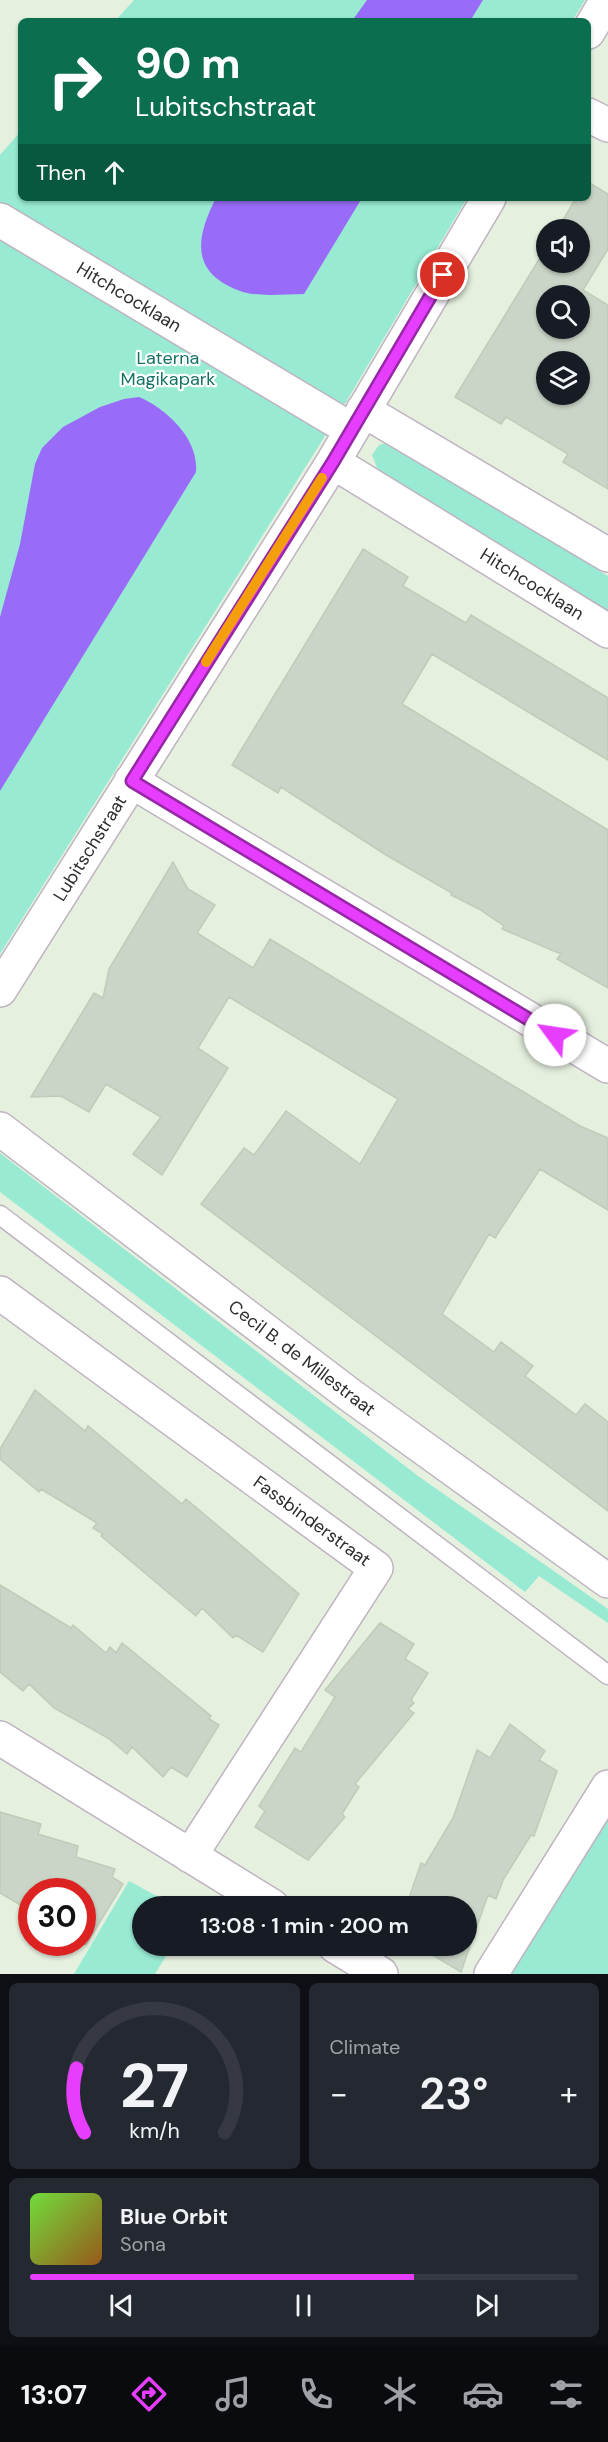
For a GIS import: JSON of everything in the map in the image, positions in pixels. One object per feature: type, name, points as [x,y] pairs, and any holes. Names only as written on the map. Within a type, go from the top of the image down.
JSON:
[{"type":"street","points":[[591,27],[607,0]]},
{"type":"street","points":[[591,116],[608,125]]},
{"type":"street","points":[[357,420],[487,201]]},
{"type":"street","name":"Hitchcocklaan","points":[[0,220],[357,420],[608,555]]},
{"type":"street","name":"Lubitschstraat","points":[[0,990],[333,462],[357,420]]},
{"type":"street","name":"Hitchcocklaan","points":[[333,462],[608,632]]},
{"type":"street","points":[[132,781],[608,1066]]},
{"type":"street","name":"Cecil B. de Millestraat","points":[[0,1130],[350,1395],[608,1581]]},
{"type":"street","name":"Fassbinderstraat","points":[[0,1293],[376,1568],[190,1856]]},
{"type":"street","points":[[0,1738],[256,1896]]},
{"type":"street","points":[[491,1974],[608,1787]]},
{"type":"street","points":[[351,1956],[381,1974]]},
{"type":"lane","points":[[0,1215],[608,1674]]},
{"type":"green space","points":[[134,0],[585,0],[574,18],[118,18]]},
{"type":"green space","name":"Laterna Magikapark","points":[[18,134],[18,201],[465,201],[340,412],[0,954],[0,155]]},
{"type":"green space","points":[[389,442],[608,576],[608,614],[379,473],[372,455],[379,445]]},
{"type":"green space","points":[[0,1153],[418,1476],[608,1609],[608,1623],[539,1576],[525,1592],[0,1192]]},
{"type":"green space","points":[[608,1817],[608,1974],[509,1974]]},
{"type":"green space","points":[[129,1881],[157,1896],[132,1896],[132,1956],[166,1956],[155,1974],[74,1974],[85,1956],[96,1956],[96,1937]]},
{"type":"shaded area","points":[[367,0],[483,0],[472,18],[354,18]]},
{"type":"shaded area","points":[[215,201],[360,201],[304,294],[250,294],[226,284],[213,275],[202,254],[201,241]]},
{"type":"shaded area","points":[[139,397],[170,417],[187,437],[196,460],[196,472],[0,791],[0,617],[20,544],[35,464],[42,448],[63,427],[100,407]]},
{"type":"building","points":[[591,184],[608,194],[608,249],[586,285],[536,285],[536,339],[590,339],[590,294],[608,305],[608,489],[563,462],[568,454],[506,417],[501,424],[455,397],[536,264],[536,273],[590,273],[590,219],[564,219],[574,201],[591,201]]},
{"type":"building","points":[[363,549],[408,577],[403,586],[466,623],[471,615],[608,698],[608,760],[432,654],[402,704],[608,830],[608,988],[557,959],[561,954],[502,929],[504,926],[479,909],[451,895],[452,893],[386,855],[281,787],[278,793],[232,765]]},
{"type":"building","points":[[173,862],[188,889],[215,905],[197,933],[253,968],[270,939],[580,1126],[608,1138],[608,1210],[540,1169],[495,1238],[489,1234],[442,1314],[494,1352],[501,1342],[533,1366],[525,1376],[576,1415],[585,1404],[608,1422],[608,1511],[201,1204],[244,1148],[254,1155],[286,1111],[360,1164],[398,1099],[229,997],[198,1048],[228,1068],[162,1175],[133,1154],[161,1117],[106,1084],[89,1112],[61,1096],[31,1097],[94,993],[103,998],[109,969]]},
{"type":"building","points":[[35,1390],[85,1431],[88,1426],[182,1504],[186,1499],[299,1594],[263,1652],[236,1635],[233,1638],[202,1608],[196,1616],[101,1536],[103,1534],[93,1528],[97,1523],[41,1489],[39,1492],[0,1459],[0,1449]]},
{"type":"building","points":[[0,1585],[71,1628],[73,1625],[106,1653],[110,1647],[116,1653],[122,1643],[211,1716],[209,1719],[219,1725],[187,1777],[171,1767],[163,1777],[132,1747],[127,1754],[108,1738],[54,1708],[29,1684],[23,1691],[0,1672]]},
{"type":"building","points":[[380,1623],[414,1644],[405,1659],[428,1673],[411,1700],[414,1703],[408,1709],[414,1713],[355,1784],[359,1787],[342,1814],[345,1817],[308,1860],[255,1827],[265,1811],[259,1806],[295,1748],[301,1752],[335,1697],[325,1690]]},
{"type":"building","points":[[510,1724],[545,1751],[539,1760],[557,1771],[534,1836],[531,1835],[503,1880],[496,1899],[488,1895],[477,1926],[477,1896],[410,1896],[421,1863],[425,1865],[453,1818],[477,1750],[490,1758]]},
{"type":"building","points":[[0,1812],[41,1824],[38,1834],[78,1846],[76,1857],[115,1869],[112,1877],[123,1884],[96,1929],[96,1878],[18,1878],[18,1904],[0,1893]]},
{"type":"building","points":[[434,1956],[467,1956],[461,1972]]},
{"type":"slow traffic","points":[[206,662],[322,478]]},
{"type":"route","points":[[443,275],[333,462],[132,781],[555,1035]]}]
